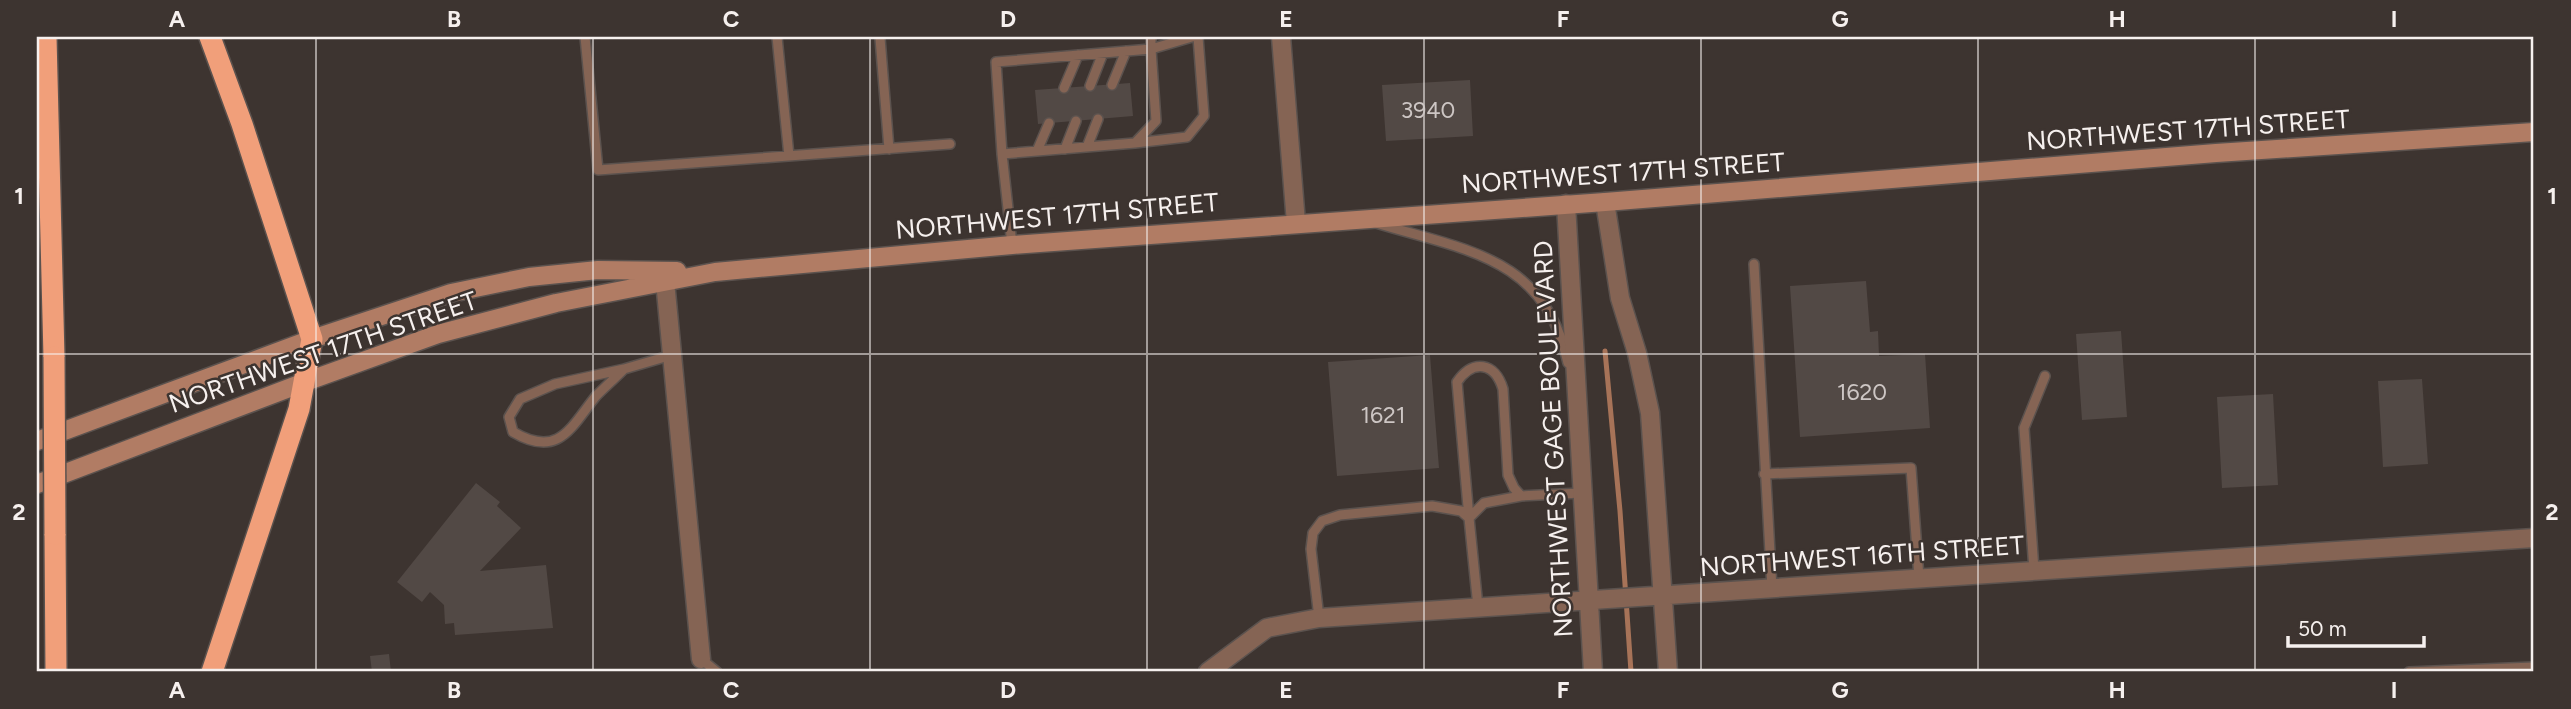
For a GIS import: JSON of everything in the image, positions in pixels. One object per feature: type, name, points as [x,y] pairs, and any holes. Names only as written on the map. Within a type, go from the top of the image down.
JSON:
[{"type":"highway","points":[[46,37],[54,357],[56,672]]},
{"type":"highway","points":[[210,37],[242,124],[312,339],[299,410],[212,672]]},
{"type":"main road","name":"NORTHWEST 17TH STREET","points":[[37,484],[438,334],[556,303],[715,272],[1296,223],[1605,202],[2216,153],[2534,132]]},
{"type":"main road","name":"NORTHWEST 17TH STREET","points":[[37,441],[312,339],[451,293],[529,277],[597,270],[715,272]]},
{"type":"street","points":[[1281,37],[1296,223]]},
{"type":"street","points":[[1605,202],[1620,298],[1650,413],[1668,672]]},
{"type":"street","name":"NORTHWEST GAGE BOULEVARD","points":[[1566,204],[1593,672]]},
{"type":"street","points":[[665,281],[701,659]]},
{"type":"street","name":"NORTHWEST 16TH STREET","points":[[1208,672],[1267,628],[1319,618],[2534,538]]},
{"type":"lane","points":[[585,37],[598,170],[950,144]]},
{"type":"lane","points":[[777,37],[789,156]]},
{"type":"lane","points":[[880,37],[889,149]]},
{"type":"lane","points":[[1135,143],[1156,121],[1151,37]]},
{"type":"lane","points":[[1012,245],[996,61],[1151,48],[1192,37]]},
{"type":"lane","points":[[1002,154],[1187,137],[1204,116],[1198,37]]},
{"type":"lane","points":[[1112,85],[1126,51]]},
{"type":"lane","points":[[1090,86],[1103,53]]},
{"type":"lane","points":[[1064,88],[1078,55]]},
{"type":"lane","points":[[1087,147],[1098,118]]},
{"type":"lane","points":[[1065,149],[1076,121]]},
{"type":"lane","points":[[1037,151],[1049,122]]},
{"type":"lane","points":[[1364,220],[1468,249],[1502,264],[1526,282],[1545,306],[1566,352],[1577,406]]},
{"type":"lane","points":[[1755,264],[1772,589]]},
{"type":"lane","points":[[624,369],[597,395],[565,436],[547,442],[530,442],[513,432],[509,416],[520,399],[555,384],[674,355]]},
{"type":"lane","points":[[1478,607],[1458,382],[1465,371],[1477,366],[1489,368],[1499,376],[1503,389],[1508,475],[1521,496]]},
{"type":"lane","points":[[2034,570],[2024,428],[2045,376]]},
{"type":"lane","points":[[1764,474],[1911,468],[1919,578]]},
{"type":"lane","points":[[1469,518],[1484,503],[1521,496],[1581,493]]},
{"type":"lane","points":[[1319,618],[1311,549],[1314,533],[1322,522],[1340,515],[1432,506],[1461,511],[1469,518]]},
{"type":"lane","points":[[701,659],[718,672]]},
{"type":"lane","points":[[2409,672],[2534,667]]},
{"type":"building","points":[[1470,80],[1473,136],[1386,141],[1382,85]]},
{"type":"building","points":[[1130,83],[1133,116],[1038,124],[1035,90]]},
{"type":"building","points":[[1866,281],[1870,332],[1878,331],[1879,356],[1925,354],[1930,428],[1800,437],[1790,286]]},
{"type":"building","points":[[2121,331],[2127,417],[2082,420],[2076,334]]},
{"type":"building","points":[[1430,355],[1439,468],[1337,476],[1328,362]]},
{"type":"building","points":[[2422,379],[2428,464],[2383,467],[2378,381]]},
{"type":"building","points":[[2273,394],[2278,485],[2222,488],[2217,397]]},
{"type":"building","points":[[476,483],[500,502],[497,506],[521,528],[480,571],[546,565],[553,628],[455,635],[454,623],[445,624],[444,605],[430,592],[422,602],[397,582]]},
{"type":"building","points":[[389,654],[391,672],[372,672],[370,656]]},
{"type":"waterway","points":[[1605,351],[1631,672]]}]
